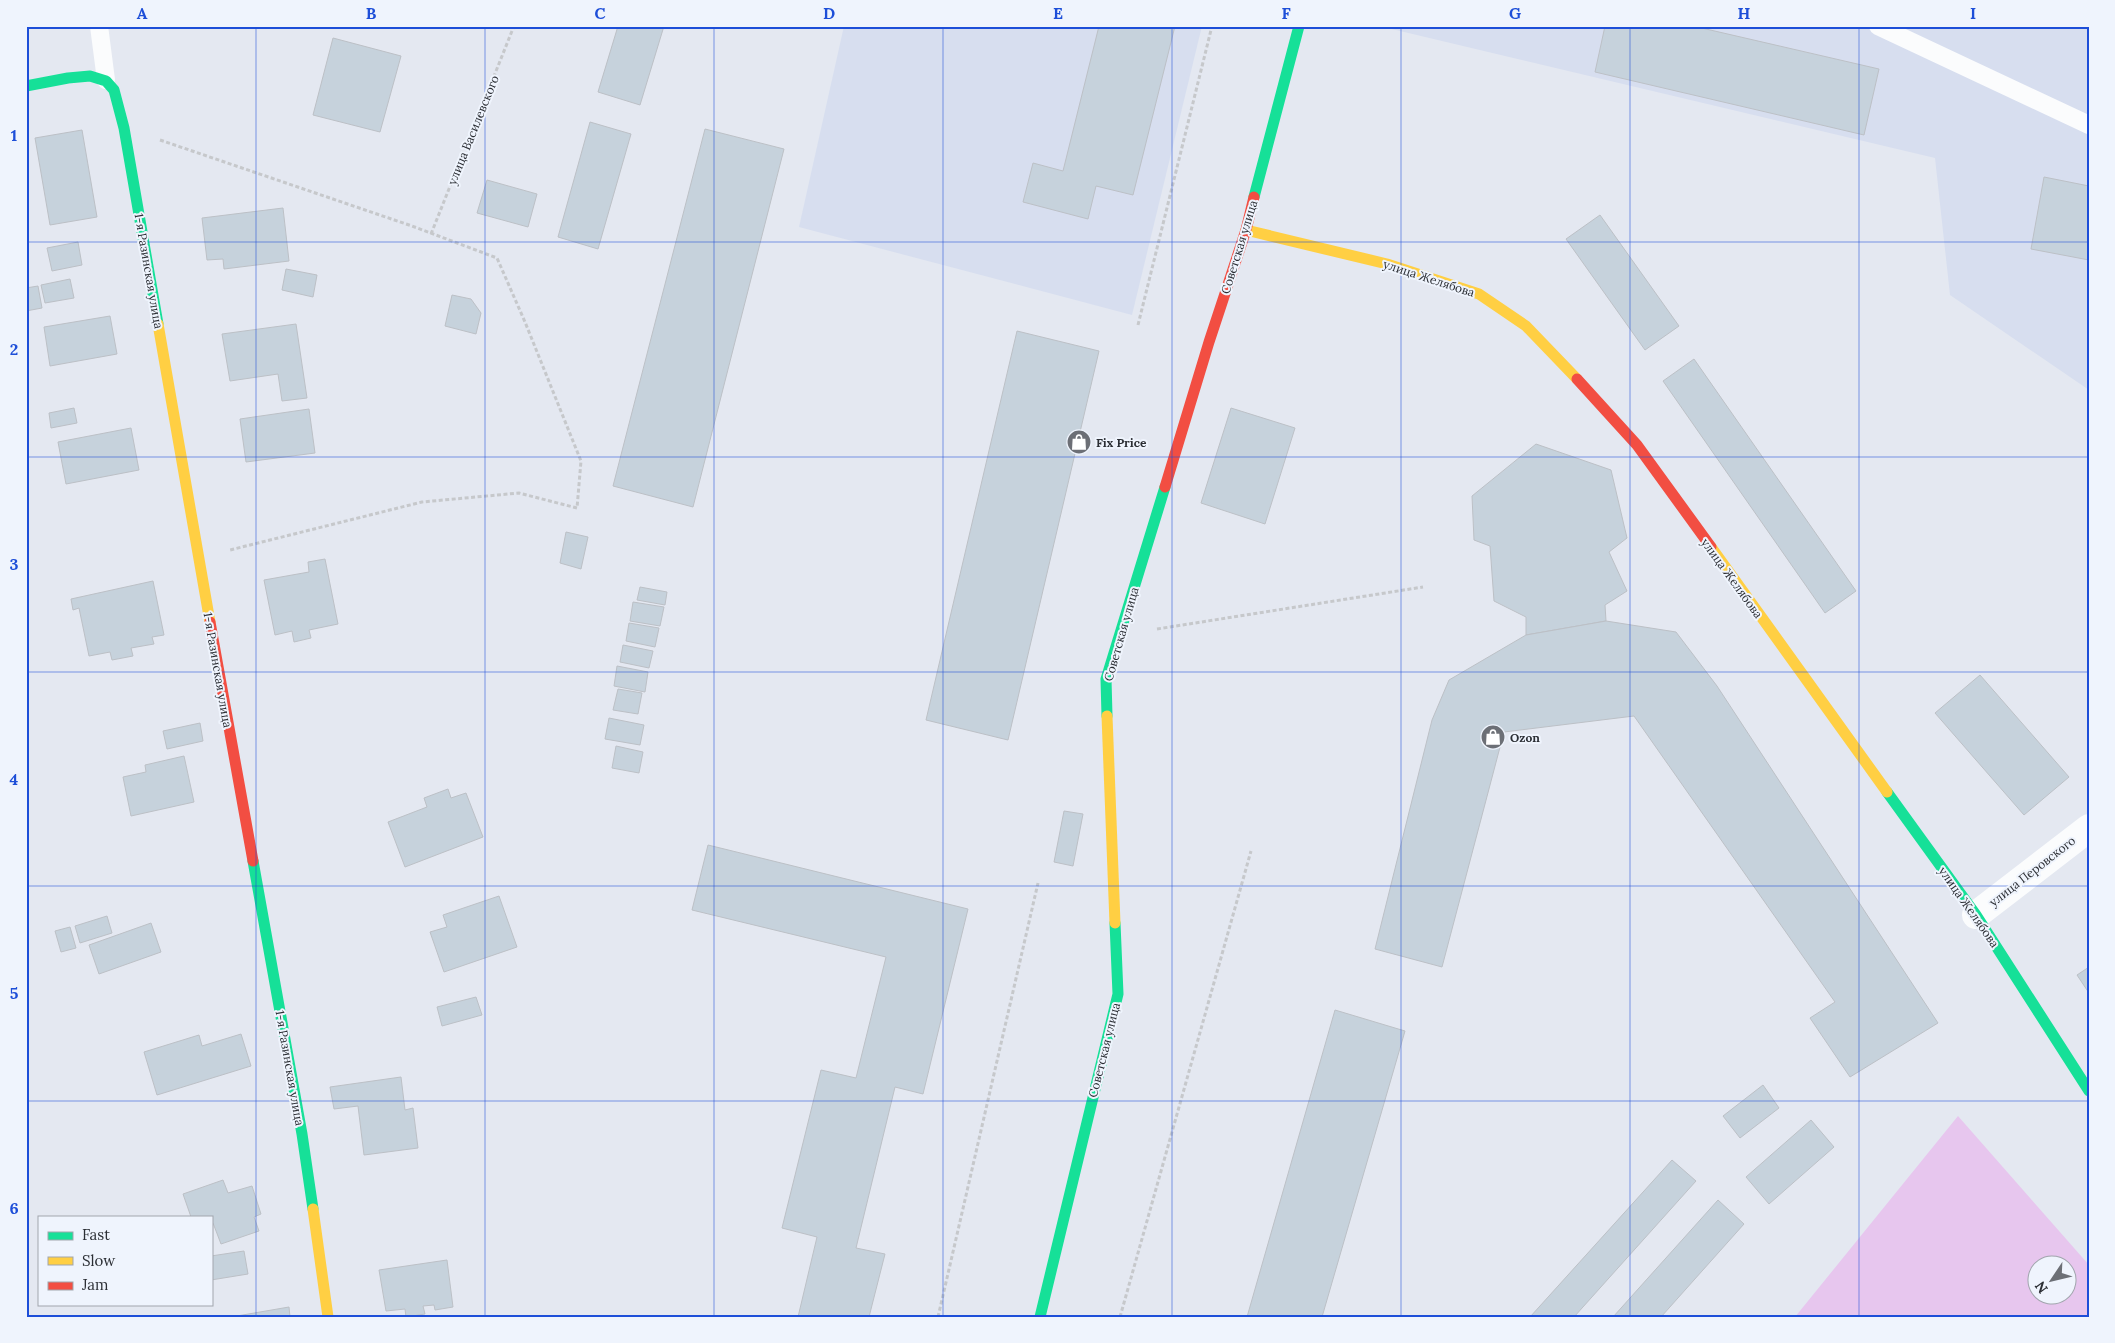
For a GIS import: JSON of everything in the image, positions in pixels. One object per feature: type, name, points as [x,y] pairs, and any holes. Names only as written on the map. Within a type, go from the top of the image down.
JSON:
[{"type":"street","name":"Советская улица","points":[[1040,1317],[1118,994],[1106,678],[1209,342],[1246,230],[1299,26]]},
{"type":"street","points":[[26,86],[90,75],[106,80]]},
{"type":"street","name":"1-я Разинская улица","points":[[106,80],[115,93],[124,128],[198,558],[302,1134],[328,1317]]},
{"type":"street","name":"улица Желябова","points":[[1246,230],[1387,264],[1479,294],[1526,326],[1637,445],[1976,914],[2089,1091]]},
{"type":"street","name":"улица Перовского","points":[[1976,914],[2089,828]]},
{"type":"lane","name":"1-я Разинская улица","points":[[99,26],[106,80]]},
{"type":"lane","points":[[1878,26],[2089,125]]},
{"type":"path","name":"улица Василевского","points":[[431,234],[514,26]]},
{"type":"path","points":[[1138,324],[1212,26]]},
{"type":"path","points":[[124,128],[497,258],[581,461],[577,508],[519,494],[422,502],[198,558]]},
{"type":"path","points":[[1120,635],[1423,587]]},
{"type":"path","points":[[1120,1317],[1251,852]]},
{"type":"path","points":[[938,1317],[1038,883]]},
{"type":"shaded area","points":[[844,26],[1202,26],[1132,315],[799,227]]},
{"type":"shaded area","points":[[1379,26],[2089,26],[2089,390],[1950,295],[1935,158]]},
{"type":"shaded area","points":[[1958,1116],[2089,1265],[2089,1317],[1795,1317]]},
{"type":"building","points":[[618,26],[664,26],[640,105],[598,92]]},
{"type":"building","points":[[1099,26],[1175,26],[1133,195],[1096,186],[1088,219],[1023,202],[1033,163],[1063,171]]},
{"type":"building","points":[[1605,26],[1693,26],[1879,69],[1864,135],[1595,72]]},
{"type":"building","points":[[333,38],[401,56],[380,132],[313,115]]},
{"type":"building","points":[[590,122],[631,134],[598,249],[558,237]]},
{"type":"building","points":[[705,129],[784,149],[693,507],[613,486]]},
{"type":"building","points":[[82,130],[97,217],[50,225],[35,138]]},
{"type":"building","points":[[2044,177],[2089,186],[2089,260],[2031,249]]},
{"type":"building","points":[[487,180],[537,194],[528,227],[477,213]]},
{"type":"building","points":[[283,208],[289,261],[224,269],[223,259],[207,260],[202,218]]},
{"type":"building","points":[[1600,215],[1679,326],[1645,350],[1566,239]]},
{"type":"building","points":[[78,242],[82,265],[52,271],[47,248]]},
{"type":"building","points":[[286,269],[317,275],[313,297],[282,290]]},
{"type":"building","points":[[70,279],[74,298],[45,303],[41,285]]},
{"type":"building","points":[[38,286],[42,308],[26,311],[26,288]]},
{"type":"building","points":[[452,295],[471,299],[481,313],[476,334],[445,326]]},
{"type":"building","points":[[110,316],[117,354],[50,366],[44,327]]},
{"type":"building","points":[[296,324],[307,398],[282,401],[278,374],[230,381],[222,334]]},
{"type":"building","points":[[1017,331],[1099,351],[1008,740],[926,720]]},
{"type":"building","points":[[1694,359],[1856,591],[1825,613],[1663,381]]},
{"type":"building","points":[[74,408],[77,423],[51,428],[49,413]]},
{"type":"building","points":[[1231,408],[1295,428],[1265,524],[1201,503]]},
{"type":"building","points":[[309,409],[315,453],[246,462],[240,419]]},
{"type":"building","points":[[131,428],[139,470],[66,484],[58,442]]},
{"type":"building","points":[[1536,444],[1611,470],[1627,538],[1609,552],[1627,591],[1605,605],[1606,621],[1526,635],[1526,617],[1494,601],[1490,546],[1474,540],[1472,496]]},
{"type":"building","points":[[566,532],[588,537],[581,569],[560,563]]},
{"type":"building","points":[[325,559],[338,624],[309,630],[311,638],[294,642],[292,631],[275,635],[264,580],[309,572],[308,562]]},
{"type":"building","points":[[153,581],[164,635],[152,637],[154,644],[131,648],[133,656],[112,660],[110,652],[89,656],[79,608],[73,610],[71,599]]},
{"type":"building","points":[[640,587],[667,592],[665,605],[637,600]]},
{"type":"building","points":[[633,602],[664,607],[660,626],[630,621]]},
{"type":"building","points":[[1606,621],[1676,632],[1717,686],[1938,1023],[1850,1077],[1810,1018],[1835,1002],[1634,716],[1504,732],[1442,967],[1375,949],[1432,720],[1449,680],[1526,635]]},
{"type":"building","points":[[629,623],[659,628],[655,647],[626,641]]},
{"type":"building","points":[[623,645],[653,651],[649,668],[620,662]]},
{"type":"building","points":[[617,666],[648,672],[645,692],[614,686]]},
{"type":"building","points":[[1980,675],[2069,777],[2024,815],[1935,713]]},
{"type":"building","points":[[618,689],[642,693],[638,714],[613,710]]},
{"type":"building","points":[[609,718],[644,725],[640,745],[605,739]]},
{"type":"building","points":[[200,723],[203,741],[167,749],[163,731]]},
{"type":"building","points":[[616,746],[643,752],[639,773],[612,768]]},
{"type":"building","points":[[184,756],[194,802],[131,816],[123,777],[146,772],[145,765]]},
{"type":"building","points":[[448,789],[451,798],[466,793],[483,837],[405,867],[388,822],[427,807],[424,798]]},
{"type":"building","points":[[1064,811],[1083,814],[1073,866],[1054,862]]},
{"type":"building","points":[[708,845],[968,909],[923,1094],[895,1087],[856,1248],[885,1254],[869,1317],[798,1317],[817,1237],[782,1228],[821,1070],[856,1078],[886,957],[692,910]]},
{"type":"building","points":[[499,896],[517,947],[444,972],[430,932],[447,927],[443,915]]},
{"type":"building","points":[[107,916],[112,933],[80,943],[75,926]]},
{"type":"building","points":[[151,923],[161,952],[99,974],[89,945]]},
{"type":"building","points":[[70,927],[76,948],[61,952],[55,931]]},
{"type":"building","points":[[2089,967],[2089,993],[2077,975]]},
{"type":"building","points":[[476,997],[482,1015],[442,1026],[437,1007]]},
{"type":"building","points":[[1335,1010],[1405,1031],[1322,1317],[1247,1317]]},
{"type":"building","points":[[241,1034],[251,1066],[157,1095],[144,1052],[199,1035],[202,1046]]},
{"type":"building","points":[[401,1077],[405,1110],[413,1108],[418,1148],[364,1155],[358,1106],[334,1109],[330,1087]]},
{"type":"building","points":[[1763,1085],[1779,1108],[1740,1138],[1723,1116]]},
{"type":"building","points":[[1811,1120],[1834,1147],[1769,1204],[1746,1177]]},
{"type":"building","points":[[1672,1160],[1696,1181],[1574,1317],[1530,1317]]},
{"type":"building","points":[[223,1180],[228,1193],[252,1186],[261,1214],[254,1217],[259,1231],[221,1244],[212,1224],[212,1216],[191,1216],[183,1194]]},
{"type":"building","points":[[1718,1200],[1744,1224],[1661,1317],[1613,1317]]},
{"type":"building","points":[[244,1251],[248,1274],[212,1280],[212,1256]]},
{"type":"building","points":[[447,1260],[453,1307],[435,1310],[434,1305],[423,1306],[425,1314],[406,1317],[405,1309],[386,1311],[379,1270]]},
{"type":"building","points":[[289,1307],[290,1317],[231,1317]]},
{"type":"traffic: fast","points":[[1254,197],[1299,26]]},
{"type":"traffic: fast","points":[[26,86],[90,76],[106,81],[114,90],[124,128],[158,324]]},
{"type":"traffic: fast","points":[[1107,716],[1106,679],[1165,487]]},
{"type":"traffic: fast","points":[[1887,792],[1976,915],[2089,1091]]},
{"type":"traffic: fast","points":[[253,861],[302,1134],[313,1209]]},
{"type":"traffic: fast","points":[[1040,1317],[1118,994],[1115,923]]},
{"type":"traffic: slow","points":[[1246,230],[1387,264],[1479,294],[1526,326],[1577,379]]},
{"type":"traffic: slow","points":[[158,324],[210,622]]},
{"type":"traffic: slow","points":[[1711,547],[1887,792]]},
{"type":"traffic: slow","points":[[1107,716],[1115,923]]},
{"type":"traffic: slow","points":[[313,1209],[328,1317]]},
{"type":"traffic: jam","points":[[1165,487],[1209,342],[1246,230],[1254,197]]},
{"type":"traffic: jam","points":[[1577,379],[1637,445],[1711,547]]},
{"type":"traffic: jam","points":[[210,622],[253,861]]},
{"type":"place","name":"Fix Price","points":[[1079,442]]},
{"type":"place","name":"Ozon","points":[[1493,737]]}]
